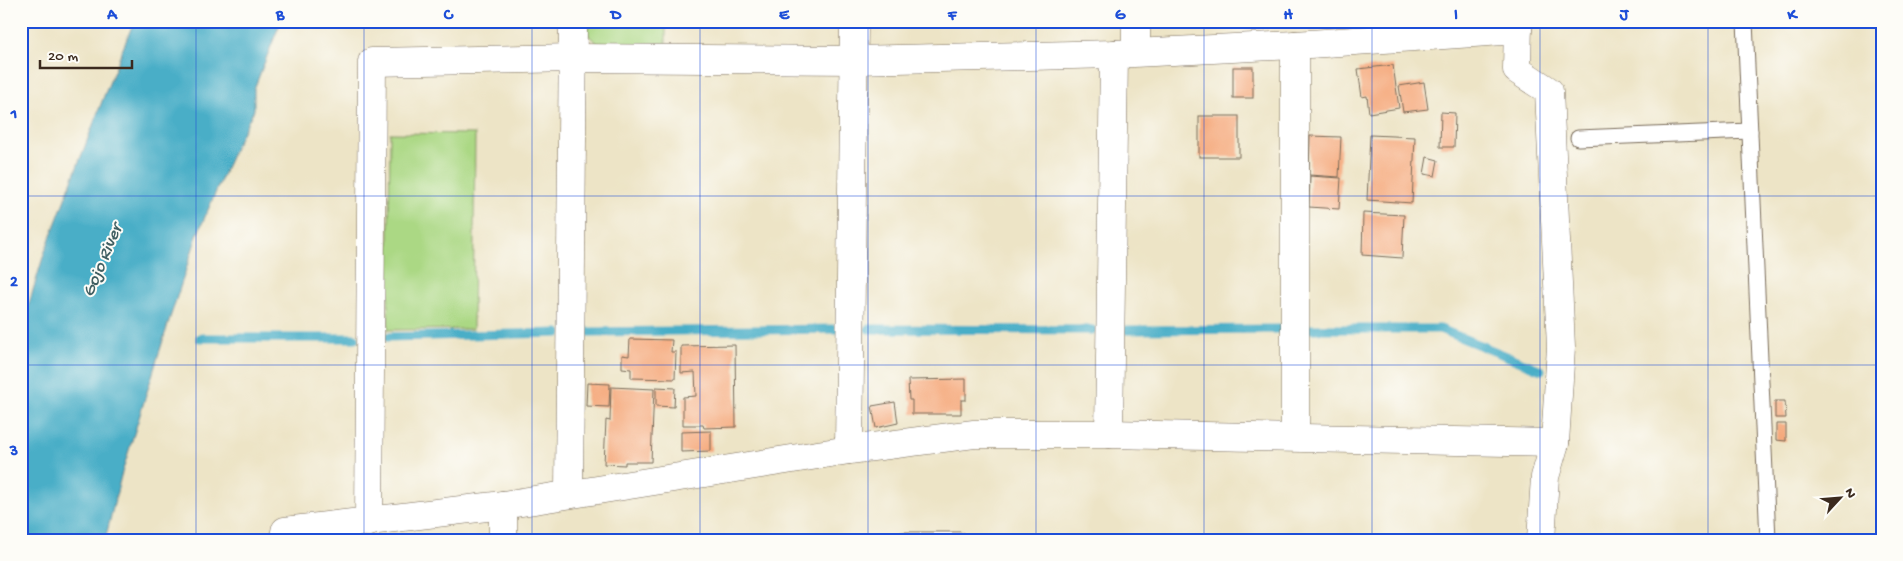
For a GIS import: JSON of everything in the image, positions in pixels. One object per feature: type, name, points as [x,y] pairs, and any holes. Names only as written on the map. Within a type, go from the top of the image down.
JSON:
[{"type":"street","points":[[569,494],[573,21]]},
{"type":"street","points":[[849,450],[854,21]]},
{"type":"street","points":[[1109,434],[1125,53],[1136,21]]},
{"type":"street","points":[[369,522],[372,62],[573,58],[854,60],[1125,53],[1295,45],[1518,25],[1517,70],[1549,91],[1561,347],[1554,443],[1546,477],[1541,540]]},
{"type":"street","points":[[1295,45],[1295,437]]},
{"type":"street","points":[[286,540],[285,531],[503,505],[849,450],[974,434],[1109,434],[1554,443]]},
{"type":"street","points":[[503,505],[503,540]]},
{"type":"lane","points":[[1745,21],[1768,540]]},
{"type":"lane","points":[[1578,138],[1750,131]]},
{"type":"lane","points":[[903,540],[960,540]]},
{"type":"green space","points":[[587,21],[666,21],[666,46],[600,46],[587,34]]},
{"type":"green space","points":[[390,133],[475,134],[473,329],[388,330]]},
{"type":"water","name":"Gojo River","points":[[134,21],[281,21],[254,89],[254,110],[237,143],[198,233],[121,476],[105,540],[21,540],[21,330],[44,254]]},
{"type":"building","points":[[1393,65],[1399,108],[1369,113],[1367,96],[1362,97],[1358,69]]},
{"type":"building","points":[[1233,67],[1253,67],[1253,98],[1233,98]]},
{"type":"building","points":[[1424,82],[1428,109],[1403,112],[1399,86]]},
{"type":"building","points":[[1441,112],[1455,113],[1454,147],[1440,147]]},
{"type":"building","points":[[1199,116],[1239,116],[1239,157],[1199,157]]},
{"type":"building","points":[[1370,135],[1415,137],[1412,203],[1367,200]]},
{"type":"building","points":[[1310,136],[1341,137],[1339,177],[1309,175]]},
{"type":"building","points":[[1427,157],[1438,160],[1435,176],[1424,174]]},
{"type":"building","points":[[1310,176],[1341,178],[1339,209],[1309,207]]},
{"type":"building","points":[[1363,213],[1404,215],[1402,258],[1362,255]]},
{"type":"building","points":[[630,339],[672,340],[671,352],[676,352],[675,379],[631,378],[631,369],[622,368],[622,355],[629,356]]},
{"type":"building","points":[[735,345],[736,427],[704,428],[703,425],[683,425],[683,397],[696,396],[695,372],[681,373],[681,346]]},
{"type":"building","points":[[966,379],[966,400],[961,400],[961,414],[912,414],[912,400],[909,400],[908,380]]},
{"type":"building","points":[[587,383],[610,384],[609,407],[586,406]]},
{"type":"building","points":[[611,387],[654,389],[651,462],[625,462],[625,465],[604,464],[606,420],[610,421]]},
{"type":"building","points":[[656,387],[675,388],[674,407],[656,406]]},
{"type":"building","points":[[1775,401],[1785,401],[1786,418],[1775,418]]},
{"type":"building","points":[[895,402],[898,423],[876,428],[872,406]]},
{"type":"building","points":[[1776,424],[1786,424],[1786,441],[1776,440]]},
{"type":"building","points":[[711,431],[711,451],[681,452],[681,432]]},
{"type":"waterway","points":[[588,332],[838,329]]},
{"type":"waterway","points":[[869,329],[1092,330]]},
{"type":"waterway","points":[[1127,330],[1281,329]]},
{"type":"waterway","points":[[1309,329],[1440,329],[1541,370]]},
{"type":"waterway","points":[[387,337],[558,333]]},
{"type":"waterway","points":[[200,338],[355,338]]}]
